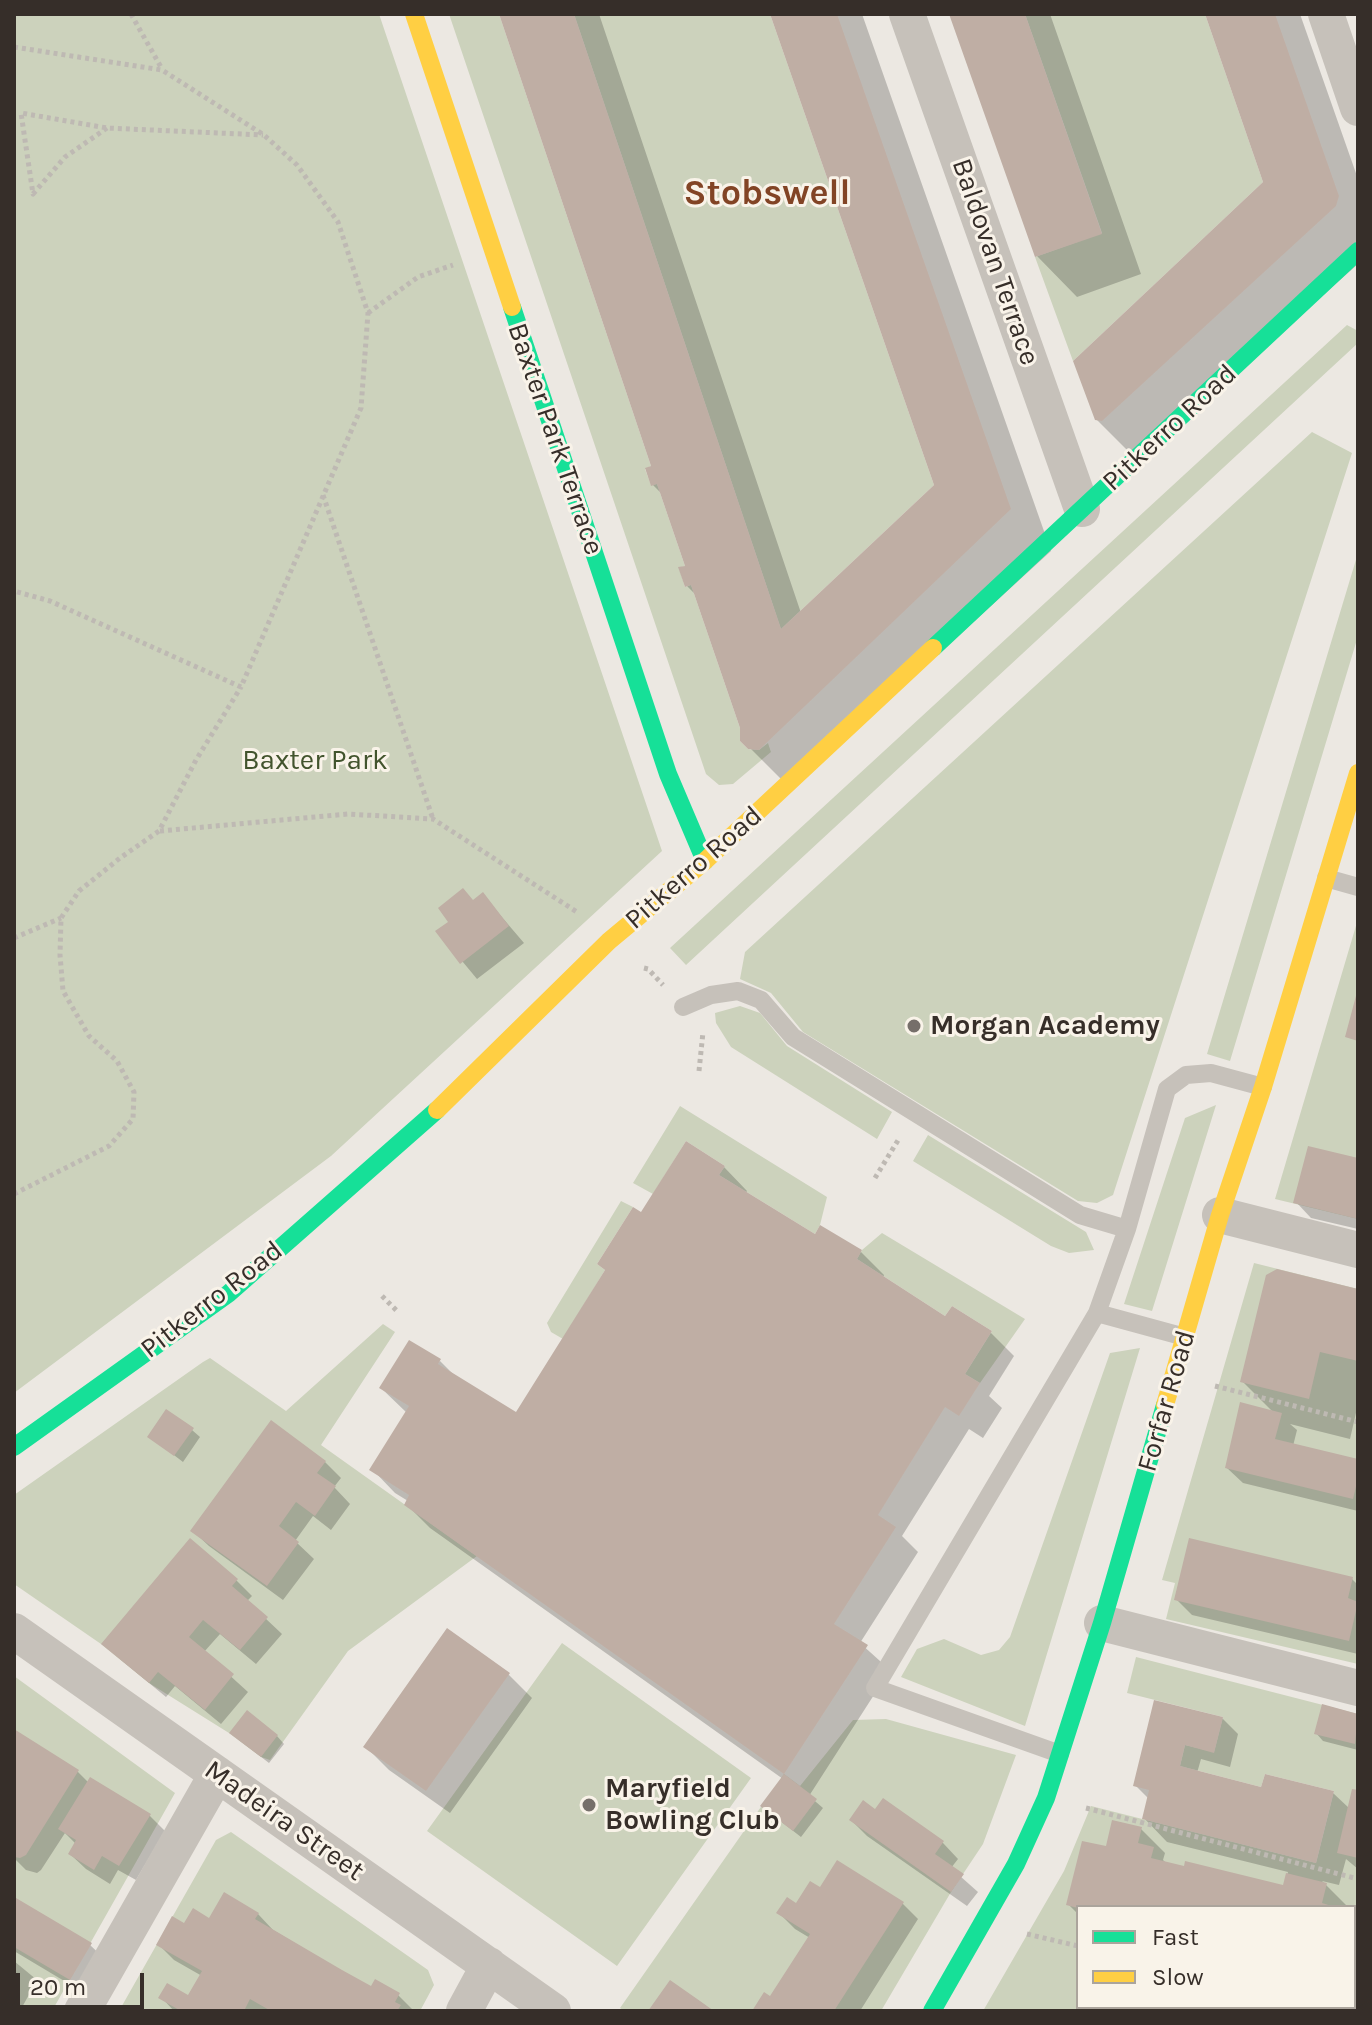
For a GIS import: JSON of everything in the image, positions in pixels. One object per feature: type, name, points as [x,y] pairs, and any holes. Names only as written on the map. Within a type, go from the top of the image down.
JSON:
[{"type":"street","name":"Baxter Park Terrace","points":[[414,14],[668,774],[705,861]]},
{"type":"street","name":"Baldovan Terrace","points":[[907,14],[1082,509]]},
{"type":"street","points":[[1326,14],[1358,108]]},
{"type":"street","name":"Pitkerro Road","points":[[14,1447],[228,1294],[437,1110],[609,941],[705,861],[1355,259]]},
{"type":"street","name":"Forfar Road","points":[[932,2011],[1016,1864],[1046,1798],[1102,1623],[1220,1215],[1263,1087],[1358,773]]},
{"type":"street","points":[[1220,1215],[1358,1250]]},
{"type":"street","points":[[1102,1623],[1358,1688]]},
{"type":"street","name":"Madeira Street","points":[[14,1631],[553,2011]]},
{"type":"street","points":[[82,2011],[217,1774]]},
{"type":"street","points":[[464,2011],[489,1965]]},
{"type":"lane","points":[[1326,878],[1358,887]]},
{"type":"lane","points":[[683,1007],[711,995],[738,991],[761,1000],[793,1037],[1080,1215],[1127,1229]]},
{"type":"lane","points":[[1061,1754],[875,1688],[1097,1313],[1127,1229],[1167,1089],[1186,1075],[1211,1073],[1263,1087]]},
{"type":"lane","points":[[1097,1313],[1185,1337]]},
{"type":"path","points":[[131,14],[162,70]]},
{"type":"path","points":[[14,47],[162,70],[264,135],[297,165],[338,222],[368,313],[361,408],[241,687],[196,760],[159,831],[79,891],[61,918],[63,991],[89,1036],[117,1061],[134,1092],[133,1119],[109,1146],[14,1194]]},
{"type":"path","points":[[107,128],[65,157],[33,194],[21,113],[107,128],[264,135]]},
{"type":"path","points":[[368,313],[418,277]]},
{"type":"path","points":[[323,495],[371,644],[433,819]]},
{"type":"path","points":[[14,591],[50,601],[241,687]]},
{"type":"path","points":[[159,831],[348,814],[433,819],[578,913]]},
{"type":"path","points":[[14,938],[61,918]]},
{"type":"path","points":[[875,1178],[916,1113]]},
{"type":"path","points":[[382,1296],[397,1311]]},
{"type":"path","points":[[1174,1376],[1358,1422]]},
{"type":"path","points":[[1046,1798],[1358,1879]]},
{"type":"path","points":[[983,1923],[1076,1946]]},
{"type":"green space","name":"Baxter Park","points":[[14,14],[379,14],[662,851],[331,1156],[14,1393]]},
{"type":"green space","points":[[449,14],[499,14],[651,466],[645,469],[651,485],[657,484],[685,566],[679,568],[685,587],[691,585],[740,728],[740,741],[748,749],[759,750],[768,743],[771,752],[733,784],[719,785],[706,774]]},
{"type":"green space","points":[[574,14],[770,14],[934,485],[781,629]]},
{"type":"green space","points":[[1025,14],[1205,14],[1263,182],[1073,361],[1035,257],[1102,233]]},
{"type":"green space","points":[[1347,325],[1358,331],[1358,343],[686,965],[670,948]]},
{"type":"green space","points":[[1312,432],[1352,453],[1113,1195],[1097,1203],[1078,1201],[803,1032],[771,993],[740,979],[745,952]]},
{"type":"green space","points":[[1358,553],[1358,636],[1230,1061],[1207,1054]]},
{"type":"green space","points":[[1358,919],[1358,1219],[1275,1199]]},
{"type":"green space","points":[[740,1006],[760,1013],[787,1046],[892,1112],[877,1139],[731,1047],[716,1023],[715,1013]]},
{"type":"green space","points":[[1216,1105],[1152,1311],[1124,1304],[1185,1118]]},
{"type":"green space","points":[[680,1106],[827,1197],[815,1234],[719,1175],[725,1166],[686,1141],[653,1194],[633,1183]]},
{"type":"green space","points":[[928,1135],[1086,1232],[1094,1250],[1069,1253],[1051,1246],[913,1161]]},
{"type":"green space","points":[[621,1201],[633,1207],[597,1264],[605,1270],[563,1339],[551,1332],[547,1323]]},
{"type":"green space","points":[[882,1233],[1025,1319],[980,1383],[965,1374],[992,1331],[952,1306],[945,1316],[857,1259],[862,1250]]},
{"type":"green space","points":[[1254,1263],[1358,1289],[1358,1664],[1166,1619],[1175,1583],[1162,1580]]},
{"type":"green space","points":[[383,1324],[395,1332],[321,1445],[477,1556],[348,1651],[270,1760],[149,1683],[101,1644],[14,1584],[14,1495],[210,1358],[286,1411]]},
{"type":"green space","points":[[1140,1348],[1025,1726],[901,1677],[917,1649],[944,1639],[981,1655],[999,1650],[1010,1637],[1110,1353]]},
{"type":"green space","name":"Maryfield Bowling Club","points":[[562,1643],[751,1778],[617,1966],[427,1831]]},
{"type":"green space","points":[[1136,1657],[1358,1714],[1358,2011],[983,2011],[1064,1871],[1091,1806],[1316,1863],[1334,1791],[1265,1774],[1261,1787],[1180,1766],[1185,1745],[1214,1752],[1223,1717],[1127,1693]]},
{"type":"green space","points":[[14,1676],[175,1793],[52,2011],[14,2011]]},
{"type":"green space","points":[[886,1719],[1016,1755],[983,1844],[881,2011],[624,2011],[620,2008],[784,1774],[800,1786],[853,1720]]},
{"type":"green space","points":[[231,1832],[428,1970],[434,1985],[420,2011],[119,2011],[216,1840]]},
{"type":"building","points":[[499,14],[574,14],[781,629],[934,485],[770,14],[837,14],[1011,509],[759,750],[748,749],[740,741],[740,728],[691,585],[685,587],[678,567],[685,566],[657,484],[651,486],[645,468],[651,466]]},
{"type":"building","points":[[949,14],[1025,14],[1102,234],[1035,257]]},
{"type":"building","points":[[1205,14],[1275,14],[1339,196],[1336,206],[1102,421],[1095,420],[1073,361],[1263,182]]},
{"type":"building","points":[[463,888],[473,900],[483,892],[509,926],[460,964],[435,931],[448,922],[438,908]]},
{"type":"building","points":[[1358,992],[1358,1041],[1345,1037]]},
{"type":"building","points":[[686,1141],[725,1166],[719,1175],[815,1234],[820,1225],[862,1250],[857,1259],[945,1316],[952,1306],[992,1331],[965,1374],[980,1383],[959,1416],[945,1407],[878,1515],[896,1527],[834,1624],[868,1645],[784,1774],[404,1505],[409,1495],[369,1470],[409,1406],[379,1388],[409,1340],[441,1359],[438,1364],[516,1412],[605,1270],[597,1264],[633,1207],[641,1212]]},
{"type":"building","points":[[1308,1146],[1358,1158],[1358,1219],[1293,1203]]},
{"type":"building","points":[[1277,1269],[1358,1289],[1358,1361],[1320,1352],[1309,1399],[1240,1382],[1266,1275]]},
{"type":"building","points":[[1240,1402],[1282,1413],[1275,1439],[1358,1459],[1353,1499],[1225,1468]]},
{"type":"building","points":[[166,1409],[194,1428],[174,1456],[147,1437]]},
{"type":"building","points":[[271,1420],[326,1461],[317,1473],[336,1486],[315,1516],[296,1502],[279,1526],[299,1542],[267,1586],[190,1531]]},
{"type":"building","points":[[190,1538],[238,1579],[232,1586],[268,1617],[240,1650],[203,1620],[189,1637],[234,1674],[205,1710],[158,1672],[149,1683],[101,1644]]},
{"type":"building","points":[[1189,1538],[1353,1577],[1348,1598],[1358,1602],[1349,1641],[1174,1600]]},
{"type":"building","points":[[447,1628],[510,1673],[426,1791],[363,1747]]},
{"type":"building","points":[[1154,1700],[1223,1717],[1214,1753],[1185,1745],[1180,1766],[1261,1787],[1265,1774],[1334,1791],[1316,1863],[1142,1819],[1149,1790],[1133,1786]]},
{"type":"building","points":[[1322,1704],[1358,1714],[1355,1744],[1314,1734]]},
{"type":"building","points":[[247,1710],[278,1735],[261,1757],[229,1733]]},
{"type":"building","points":[[14,1729],[79,1770],[26,1855],[20,1858],[14,1857]]},
{"type":"building","points":[[784,1774],[817,1799],[793,1831],[760,1806]]},
{"type":"building","points":[[90,1777],[151,1814],[119,1866],[102,1856],[94,1870],[68,1854],[76,1840],[58,1829]]},
{"type":"building","points":[[1352,1789],[1358,1790],[1358,1858],[1337,1853]]},
{"type":"building","points":[[883,1798],[944,1841],[935,1854],[964,1874],[951,1892],[849,1820],[863,1800],[875,1809]]},
{"type":"building","points":[[1112,1820],[1142,1827],[1138,1843],[1154,1847],[1151,1858],[1184,1866],[1185,1861],[1283,1885],[1286,1873],[1327,1883],[1322,1903],[1328,1905],[1076,1905],[1076,1908],[1066,1905],[1082,1841],[1106,1846]]},
{"type":"building","points":[[837,1860],[904,1902],[834,2011],[752,2011],[764,1992],[770,1996],[810,1934],[776,1913],[787,1897],[796,1903],[810,1881],[820,1887]]},
{"type":"building","points":[[224,1892],[259,1913],[255,1919],[342,1970],[371,1986],[375,1979],[400,1993],[395,2002],[401,2005],[397,2011],[271,2011],[250,1999],[244,2011],[181,2011],[158,1998],[167,1983],[188,1995],[202,1971],[156,1945],[172,1916],[184,1923],[193,1908],[209,1918]]},
{"type":"building","points":[[16,1898],[92,1943],[70,1980],[14,1947]]},
{"type":"building","points":[[670,1980],[700,2001],[714,2011],[648,2011]]},
{"type":"traffic: fast","points":[[933,648],[1358,251]]},
{"type":"traffic: fast","points":[[512,307],[668,774],[705,861]]},
{"type":"traffic: fast","points":[[14,1447],[228,1294],[437,1110]]},
{"type":"traffic: fast","points":[[932,2011],[1016,1864],[1046,1798],[1102,1623],[1165,1405]]},
{"type":"traffic: slow","points":[[414,14],[512,307]]},
{"type":"traffic: slow","points":[[437,1110],[609,941],[705,861],[933,648]]},
{"type":"traffic: slow","points":[[1165,1405],[1220,1215],[1263,1087],[1358,773]]},
{"type":"place","name":"Morgan Academy","points":[[914,1026]]},
{"type":"place","name":"Maryfield Bowling Club","points":[[589,1805]]},
{"type":"district","name":"Stobswell","points":[[767,194]]}]
